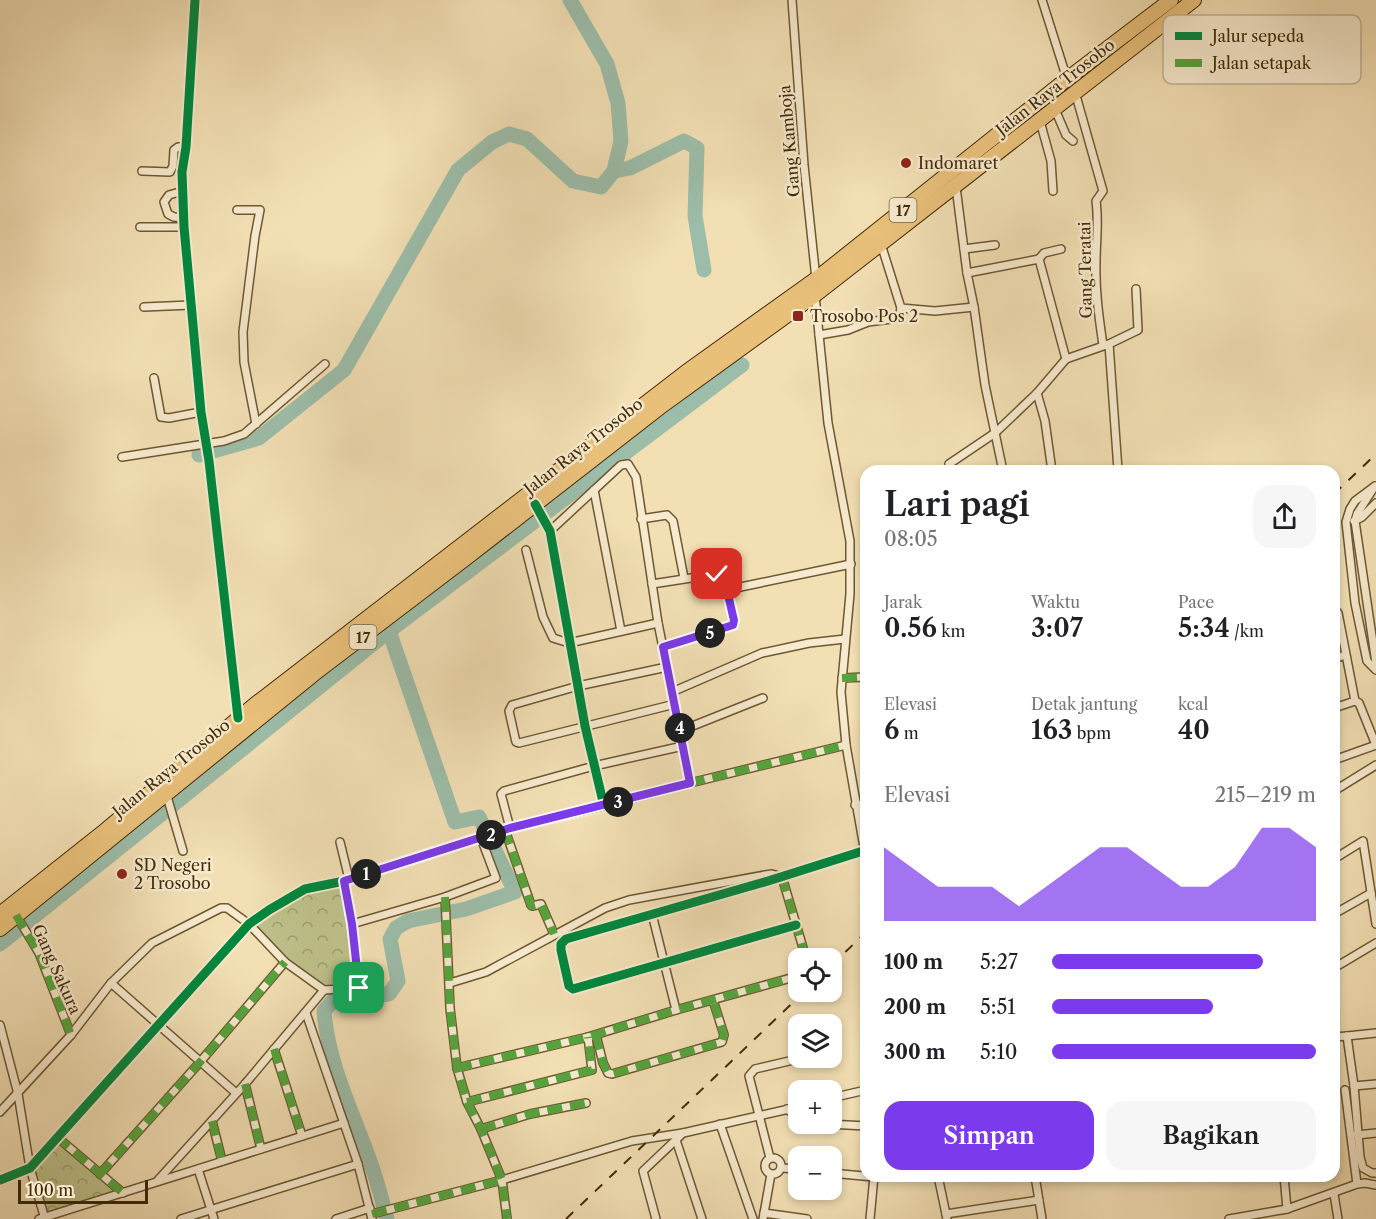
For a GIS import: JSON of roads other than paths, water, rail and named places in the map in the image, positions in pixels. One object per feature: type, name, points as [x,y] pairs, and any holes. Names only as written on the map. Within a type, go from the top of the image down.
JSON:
[{"type":"highway","name":"Jalan Raya Trosobo","points":[[0,929],[18,918],[166,792],[314,674],[536,506],[816,279],[1067,79],[1171,0]]},
{"type":"highway","name":"Jalan Raya Trosobo","points":[[1175,15],[1194,0]]},
{"type":"highway","name":"Jalan Raya Trosobo","points":[[740,341],[815,295],[1163,24]]},
{"type":"highway","name":"Jalan Raya Trosobo","points":[[0,915],[166,792],[238,718],[686,372],[726,351]]},
{"type":"street","points":[[195,0],[186,147],[182,172],[184,227],[201,412],[209,461],[238,718]]},
{"type":"street","name":"Gang Kamboja","points":[[792,0],[804,165],[816,279]]},
{"type":"street","points":[[1042,0],[1067,79]]},
{"type":"street","name":"Gang Teratai","points":[[1075,92],[1103,190],[1103,194],[1096,201],[1098,216],[1097,306],[1106,345],[1118,465]]},
{"type":"street","points":[[1054,107],[1066,135],[1073,141]]},
{"type":"street","points":[[1040,120],[1051,161],[1053,190]]},
{"type":"street","points":[[142,171],[170,172],[173,166],[174,150],[178,147],[186,147]]},
{"type":"street","points":[[956,185],[967,273],[985,384],[1002,465]]},
{"type":"street","points":[[183,191],[169,195],[164,202],[168,214],[184,218]]},
{"type":"street","points":[[237,210],[260,210],[243,332],[244,362],[256,424]]},
{"type":"street","points":[[140,227],[184,227]]},
{"type":"street","points":[[819,335],[848,330],[868,322],[899,318],[901,308],[881,244]]},
{"type":"street","points":[[964,249],[995,245]]},
{"type":"street","points":[[967,273],[1039,260],[1044,253],[1061,249]]},
{"type":"street","points":[[1039,260],[1066,359]]},
{"type":"street","points":[[949,464],[995,433],[1037,393],[1066,359],[1106,345],[1138,330],[1136,289]]},
{"type":"street","points":[[815,295],[828,423],[850,541],[850,594],[842,678],[842,708],[860,830]]},
{"type":"street","points":[[144,306],[191,304]]},
{"type":"street","points":[[901,308],[935,311],[974,307]]},
{"type":"street","points":[[122,457],[206,446],[237,437],[249,430],[325,364]]},
{"type":"street","points":[[154,378],[160,417],[169,418],[201,412]]},
{"type":"street","points":[[1037,393],[1045,421],[1051,465]]},
{"type":"street","points":[[550,531],[621,465],[628,465],[636,477],[658,623],[690,783]]},
{"type":"street","points":[[1376,486],[1355,501],[1346,522],[1355,603],[1367,662],[1376,670]]},
{"type":"street","points":[[1376,486],[1357,514],[1355,521],[1376,663]]},
{"type":"street","points":[[594,490],[621,631]]},
{"type":"street","points":[[1346,522],[1355,521],[1376,503]]},
{"type":"street","points":[[536,506],[546,520],[550,531],[585,726],[604,806]]},
{"type":"street","points":[[641,519],[667,515],[673,520],[684,578]]},
{"type":"street","points":[[526,550],[546,628],[553,638],[569,643],[658,623]]},
{"type":"street","points":[[726,590],[851,564]]},
{"type":"street","points":[[652,584],[717,574],[722,579],[734,620],[731,626],[663,647]]},
{"type":"street","points":[[1355,603],[1367,599]]},
{"type":"street","points":[[1340,625],[1354,701]]},
{"type":"street","points":[[672,692],[762,653],[809,643],[845,639]]},
{"type":"street","points":[[1340,657],[1345,655]]},
{"type":"street","points":[[667,667],[578,686],[512,705],[509,711],[517,743],[675,704]]},
{"type":"street","points":[[842,678],[860,677]]},
{"type":"street","points":[[680,731],[763,698]]},
{"type":"street","points":[[1340,706],[1354,701],[1359,703],[1376,745],[1340,758]]},
{"type":"street","points":[[0,1180],[30,1168],[249,924],[295,894],[305,889],[347,880],[508,829],[846,745]]},
{"type":"street","points":[[554,934],[541,904],[531,905],[508,829],[502,791],[594,766],[683,746]]},
{"type":"street","points":[[1340,787],[1376,765]]},
{"type":"street","points":[[166,792],[169,810],[183,851]]},
{"type":"street","points":[[855,805],[860,805]]},
{"type":"street","points":[[352,924],[445,899],[496,878],[482,838]]},
{"type":"street","points":[[1340,855],[1363,841],[1376,924]]},
{"type":"street","points":[[0,1112],[70,1035],[111,983],[152,944],[221,908],[227,908],[249,924],[285,962],[324,990],[360,987],[340,842]]},
{"type":"street","points":[[796,925],[572,989],[569,986],[561,950],[562,942],[592,931],[860,856]]},
{"type":"street","points":[[450,983],[486,972],[605,908],[629,900],[765,875],[772,874],[782,877]]},
{"type":"street","points":[[782,877],[803,948]]},
{"type":"street","points":[[1340,911],[1371,893]]},
{"type":"street","points":[[445,899],[450,1008],[457,1068],[467,1102],[502,1180],[507,1219]]},
{"type":"street","points":[[652,915],[676,1010]]},
{"type":"street","name":"Gang Sakura","points":[[18,918],[39,953],[70,1035]]},
{"type":"street","points":[[1340,964],[1376,943]]},
{"type":"street","points":[[99,1173],[201,1061],[285,962]]},
{"type":"street","points":[[457,1068],[592,1036],[788,979]]},
{"type":"street","points":[[111,983],[236,1093]]},
{"type":"street","points":[[156,1182],[245,1084],[324,990]]},
{"type":"street","points":[[592,1036],[608,1073],[612,1074],[722,1042],[724,1039],[713,1000]]},
{"type":"street","points":[[306,1013],[376,1214]]},
{"type":"street","points":[[0,1025],[18,1094],[30,1168],[43,1218],[344,1123]]},
{"type":"street","points":[[1340,1037],[1376,1034]]},
{"type":"street","points":[[467,1102],[592,1070],[592,1036]]},
{"type":"street","points":[[1347,1036],[1354,1086],[1357,1135],[1363,1168],[1376,1173]]},
{"type":"street","points":[[274,1049],[302,1136]]},
{"type":"street","points":[[781,1168],[778,1173],[771,1174],[765,1170],[764,1167],[770,1158],[749,1079],[751,1072],[755,1069],[788,1061]]},
{"type":"street","points":[[245,1084],[261,1149]]},
{"type":"street","points":[[1354,1086],[1376,1084]]},
{"type":"street","points":[[1345,1090],[1357,1184]]},
{"type":"street","points":[[842,1095],[860,1091]]},
{"type":"street","points":[[481,1129],[530,1114],[586,1103]]},
{"type":"street","points":[[336,1219],[376,1214],[502,1180],[632,1141],[683,1133],[787,1110]]},
{"type":"street","points":[[212,1121],[222,1161]]},
{"type":"street","points":[[720,1124],[753,1219]]},
{"type":"street","points":[[842,1125],[860,1126]]},
{"type":"street","points":[[656,1219],[643,1171],[683,1133]]},
{"type":"street","points":[[1357,1135],[1376,1133]]},
{"type":"street","points":[[57,1137],[123,1193]]},
{"type":"street","points":[[676,1140],[702,1219]]},
{"type":"street","points":[[770,1158],[778,1160],[781,1168]]},
{"type":"street","points":[[181,1219],[358,1164]]},
{"type":"street","points":[[781,1168],[788,1168]]},
{"type":"street","points":[[198,1169],[214,1219]]},
{"type":"street","points":[[771,1174],[764,1216],[807,1219]]},
{"type":"street","points":[[842,1174],[860,1175]]},
{"type":"street","points":[[870,1219],[873,1182]]},
{"type":"street","points":[[939,1182],[946,1216],[1039,1200]]},
{"type":"street","points":[[1036,1182],[1042,1219]]},
{"type":"street","points":[[1285,1182],[1287,1209]]},
{"type":"street","points":[[1229,1219],[1287,1209],[1357,1184],[1376,1185]]},
{"type":"street","points":[[1334,1194],[1338,1219]]},
{"type":"waterway","points":[[199,455],[259,438],[344,370],[458,170],[492,142],[509,134],[527,139],[573,181],[601,187],[614,171],[621,141],[618,103],[607,64],[570,0]]},
{"type":"waterway","points":[[614,171],[630,168],[684,141],[697,148],[695,216],[704,270]]},
{"type":"waterway","points":[[0,944],[389,631],[742,365]]},
{"type":"waterway","points":[[387,1219],[373,1168],[330,1050],[324,1011],[337,996],[364,997],[389,994],[398,981],[390,939],[396,928],[408,921],[466,909],[515,892],[479,817],[455,822],[389,631]]},
{"type":"railway","points":[[1340,488],[1376,454]]},
{"type":"railway","points":[[842,955],[860,938]]},
{"type":"railway","points":[[566,1219],[794,1002]]},
{"type":"place","name":"Indomaret","points":[[906,163]]},
{"type":"place","name":"Trosobo Pos 2","points":[[798,316]]},
{"type":"place","name":"SD Negeri 2 Trosobo","points":[[122,874]]}]
